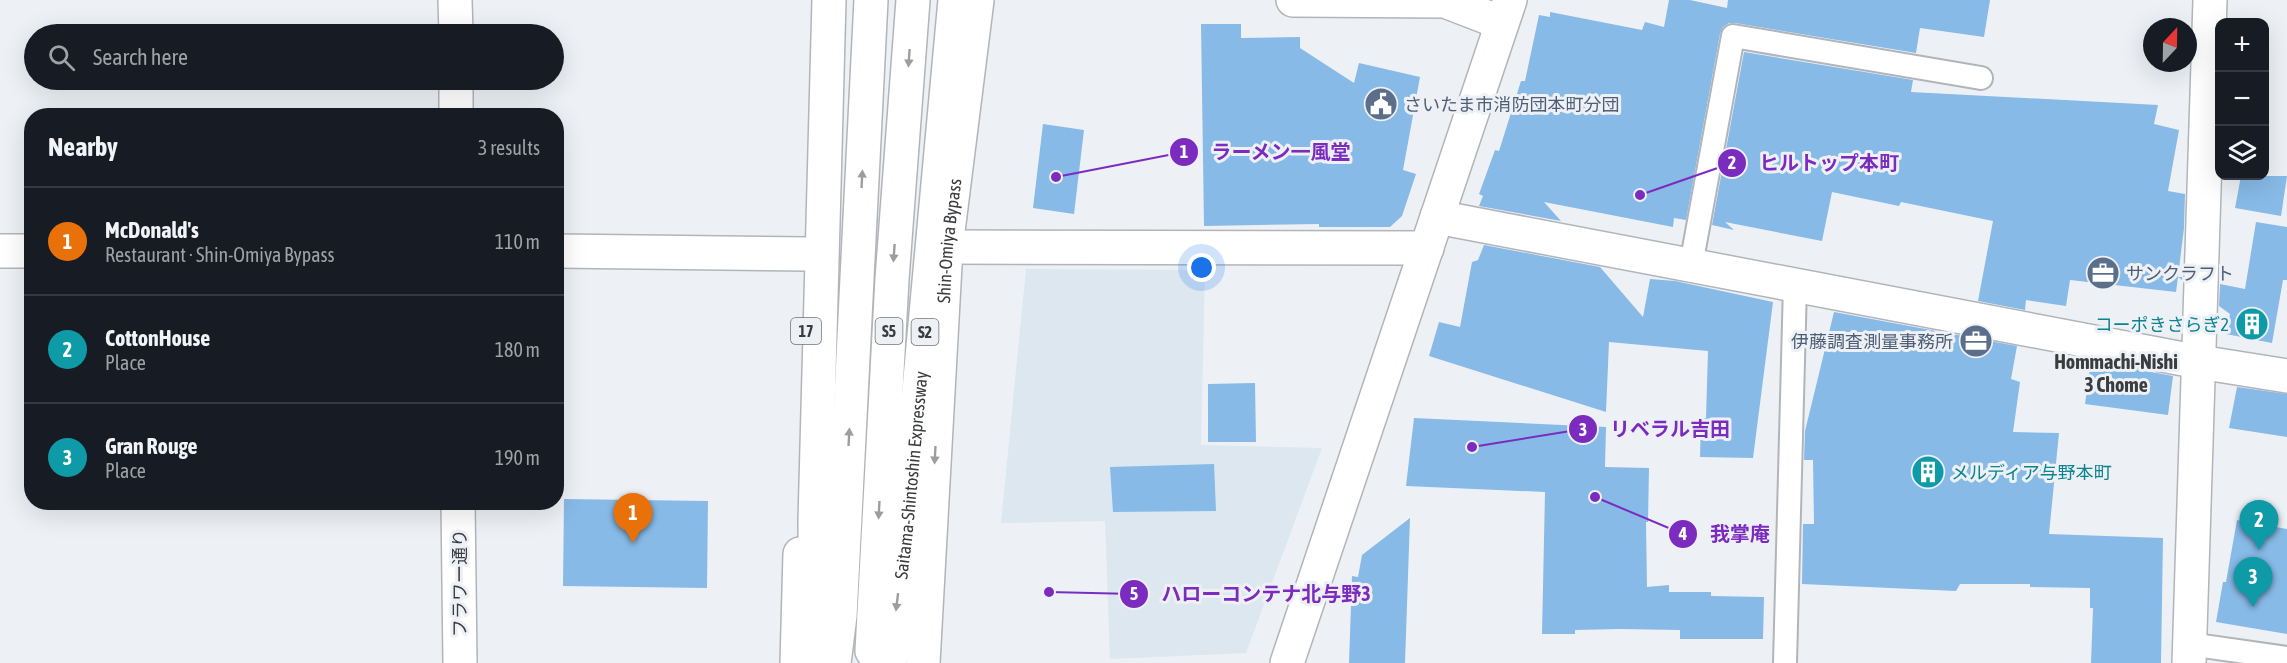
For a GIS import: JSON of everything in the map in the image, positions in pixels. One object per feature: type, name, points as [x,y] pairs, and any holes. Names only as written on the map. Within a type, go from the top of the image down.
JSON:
[{"type":"main road","points":[[455,0],[456,24]]},
{"type":"main road","name":"17","points":[[797,663],[808,254],[818,0]]},
{"type":"main road","points":[[816,663],[815,521],[829,0]]},
{"type":"main road","points":[[834,663],[840,615],[872,0]]},
{"type":"main road","name":"S5","points":[[872,663],[892,291],[914,0]]},
{"type":"main road","name":"Saitama-Shintoshin Expressway","points":[[890,663],[906,531],[955,0]]},
{"type":"main road","name":"Shin-Omiya Bypass","points":[[923,663],[946,247],[978,0]]},
{"type":"main road","points":[[1287,663],[1506,11],[1445,0],[1293,0]]},
{"type":"main road","points":[[2189,653],[2210,0]]},
{"type":"main road","points":[[456,90],[456,108]]},
{"type":"main road","points":[[1437,217],[2199,362],[2287,376]]},
{"type":"main road","points":[[946,247],[1427,248]]},
{"type":"main road","points":[[0,251],[24,251]]},
{"type":"main road","points":[[564,251],[808,254]]},
{"type":"main road","name":"フラワー通り","points":[[458,510],[460,663]]},
{"type":"lane","points":[[1691,265],[1733,36],[1981,78]]},
{"type":"lane","points":[[1785,663],[1795,285]]},
{"type":"lane","points":[[2189,653],[2287,658]]},
{"type":"shaded area","points":[[1026,269],[1205,270],[1201,445],[1322,448],[1246,653],[1110,659],[1105,521],[1001,523]]},
{"type":"building","points":[[1669,0],[1690,0],[1727,8],[1728,0],[1990,0],[1984,37],[1920,28],[1916,53],[1735,23],[1729,23],[1723,27],[1686,220],[1674,218],[1673,227],[1544,202],[1561,221],[1479,206],[1483,196],[1479,194],[1495,150],[1499,151],[1521,81],[1525,81],[1539,15],[1550,17],[1550,12],[1642,30],[1645,22],[1664,27]]},
{"type":"building","points":[[1201,24],[1241,24],[1241,38],[1300,37],[1300,48],[1354,83],[1359,63],[1420,77],[1403,170],[1416,174],[1402,216],[1390,227],[1319,227],[1319,224],[1204,226]]},
{"type":"building","points":[[1744,52],[1913,80],[1911,92],[2158,105],[2154,124],[2179,130],[2168,191],[2185,194],[2184,228],[2176,292],[2070,280],[2066,306],[2026,300],[2025,310],[1978,301],[1993,221],[1901,202],[1899,206],[1832,192],[1822,241],[1725,222],[1734,230],[1712,225]]},
{"type":"building","points":[[1043,124],[1084,130],[1074,214],[1033,208]]},
{"type":"building","points":[[2269,176],[2287,176],[2281,216],[2235,208],[2240,180],[2269,180]]},
{"type":"building","points":[[2256,222],[2287,227],[2287,280],[2283,280],[2272,343],[2226,334],[2230,314],[2219,306],[2220,284],[2245,289]]},
{"type":"building","points":[[1484,245],[1600,267],[1643,317],[1650,279],[1675,281],[1773,302],[1753,458],[1700,457],[1701,418],[1706,418],[1708,351],[1609,342],[1606,412],[1429,356],[1439,322],[1460,327],[1472,262],[1478,260]]},
{"type":"building","points":[[1834,312],[2017,346],[2011,379],[2020,382],[2013,432],[2059,433],[2049,534],[2163,538],[2161,663],[2091,663],[2093,608],[2090,608],[2090,588],[2030,587],[2030,584],[1960,584],[1956,591],[1802,584],[1803,524],[1814,524],[1813,460],[1804,460],[1805,431]]},
{"type":"building","points":[[2091,361],[2173,376],[2168,415],[2085,404]]},
{"type":"building","points":[[1255,383],[1256,442],[1208,442],[1208,384]]},
{"type":"building","points":[[2237,387],[2287,394],[2287,437],[2229,428]]},
{"type":"building","points":[[1414,418],[1606,427],[1605,467],[1649,468],[1648,522],[1646,522],[1647,587],[1669,585],[1669,592],[1711,592],[1711,596],[1764,597],[1763,639],[1680,639],[1680,630],[1575,630],[1575,634],[1542,634],[1545,492],[1406,486]]},
{"type":"building","points":[[1214,464],[1216,511],[1113,512],[1110,467]]},
{"type":"building","points":[[564,499],[708,501],[707,588],[563,586]]},
{"type":"building","points":[[1410,518],[1405,663],[1349,663],[1352,576],[1358,577],[1362,555]]},
{"type":"building","points":[[2237,520],[2287,529],[2287,634],[2216,622]]},
{"type":"place","name":"さいたま市消防団本町分団","points":[[1381,104]]},
{"type":"place","name":"ラーメン一風堂","points":[[1056,177]]},
{"type":"place","name":"ヒルトップ本町","points":[[1640,195]]},
{"type":"place","name":"サンクラフト","points":[[2103,273]]},
{"type":"place","name":"コーポきさらぎ2","points":[[2252,324]]},
{"type":"place","name":"伊藤調査測量事務所","points":[[1976,341]]},
{"type":"place","name":"リベラル吉田","points":[[1472,447]]},
{"type":"place","name":"メルディア与野本町","points":[[1928,472]]},
{"type":"place","name":"我掌庵","points":[[1595,497]]},
{"type":"place","name":"McDonald's","points":[[633,543]]},
{"type":"place","name":"CottonHouse","points":[[2259,550]]},
{"type":"place","name":"ハローコンテナ北与野3","points":[[1049,592]]},
{"type":"place","name":"Gran Rouge","points":[[2253,607]]},
{"type":"district","name":"Hommachi-Nishi 3 Chome","points":[[2116,372]]}]
